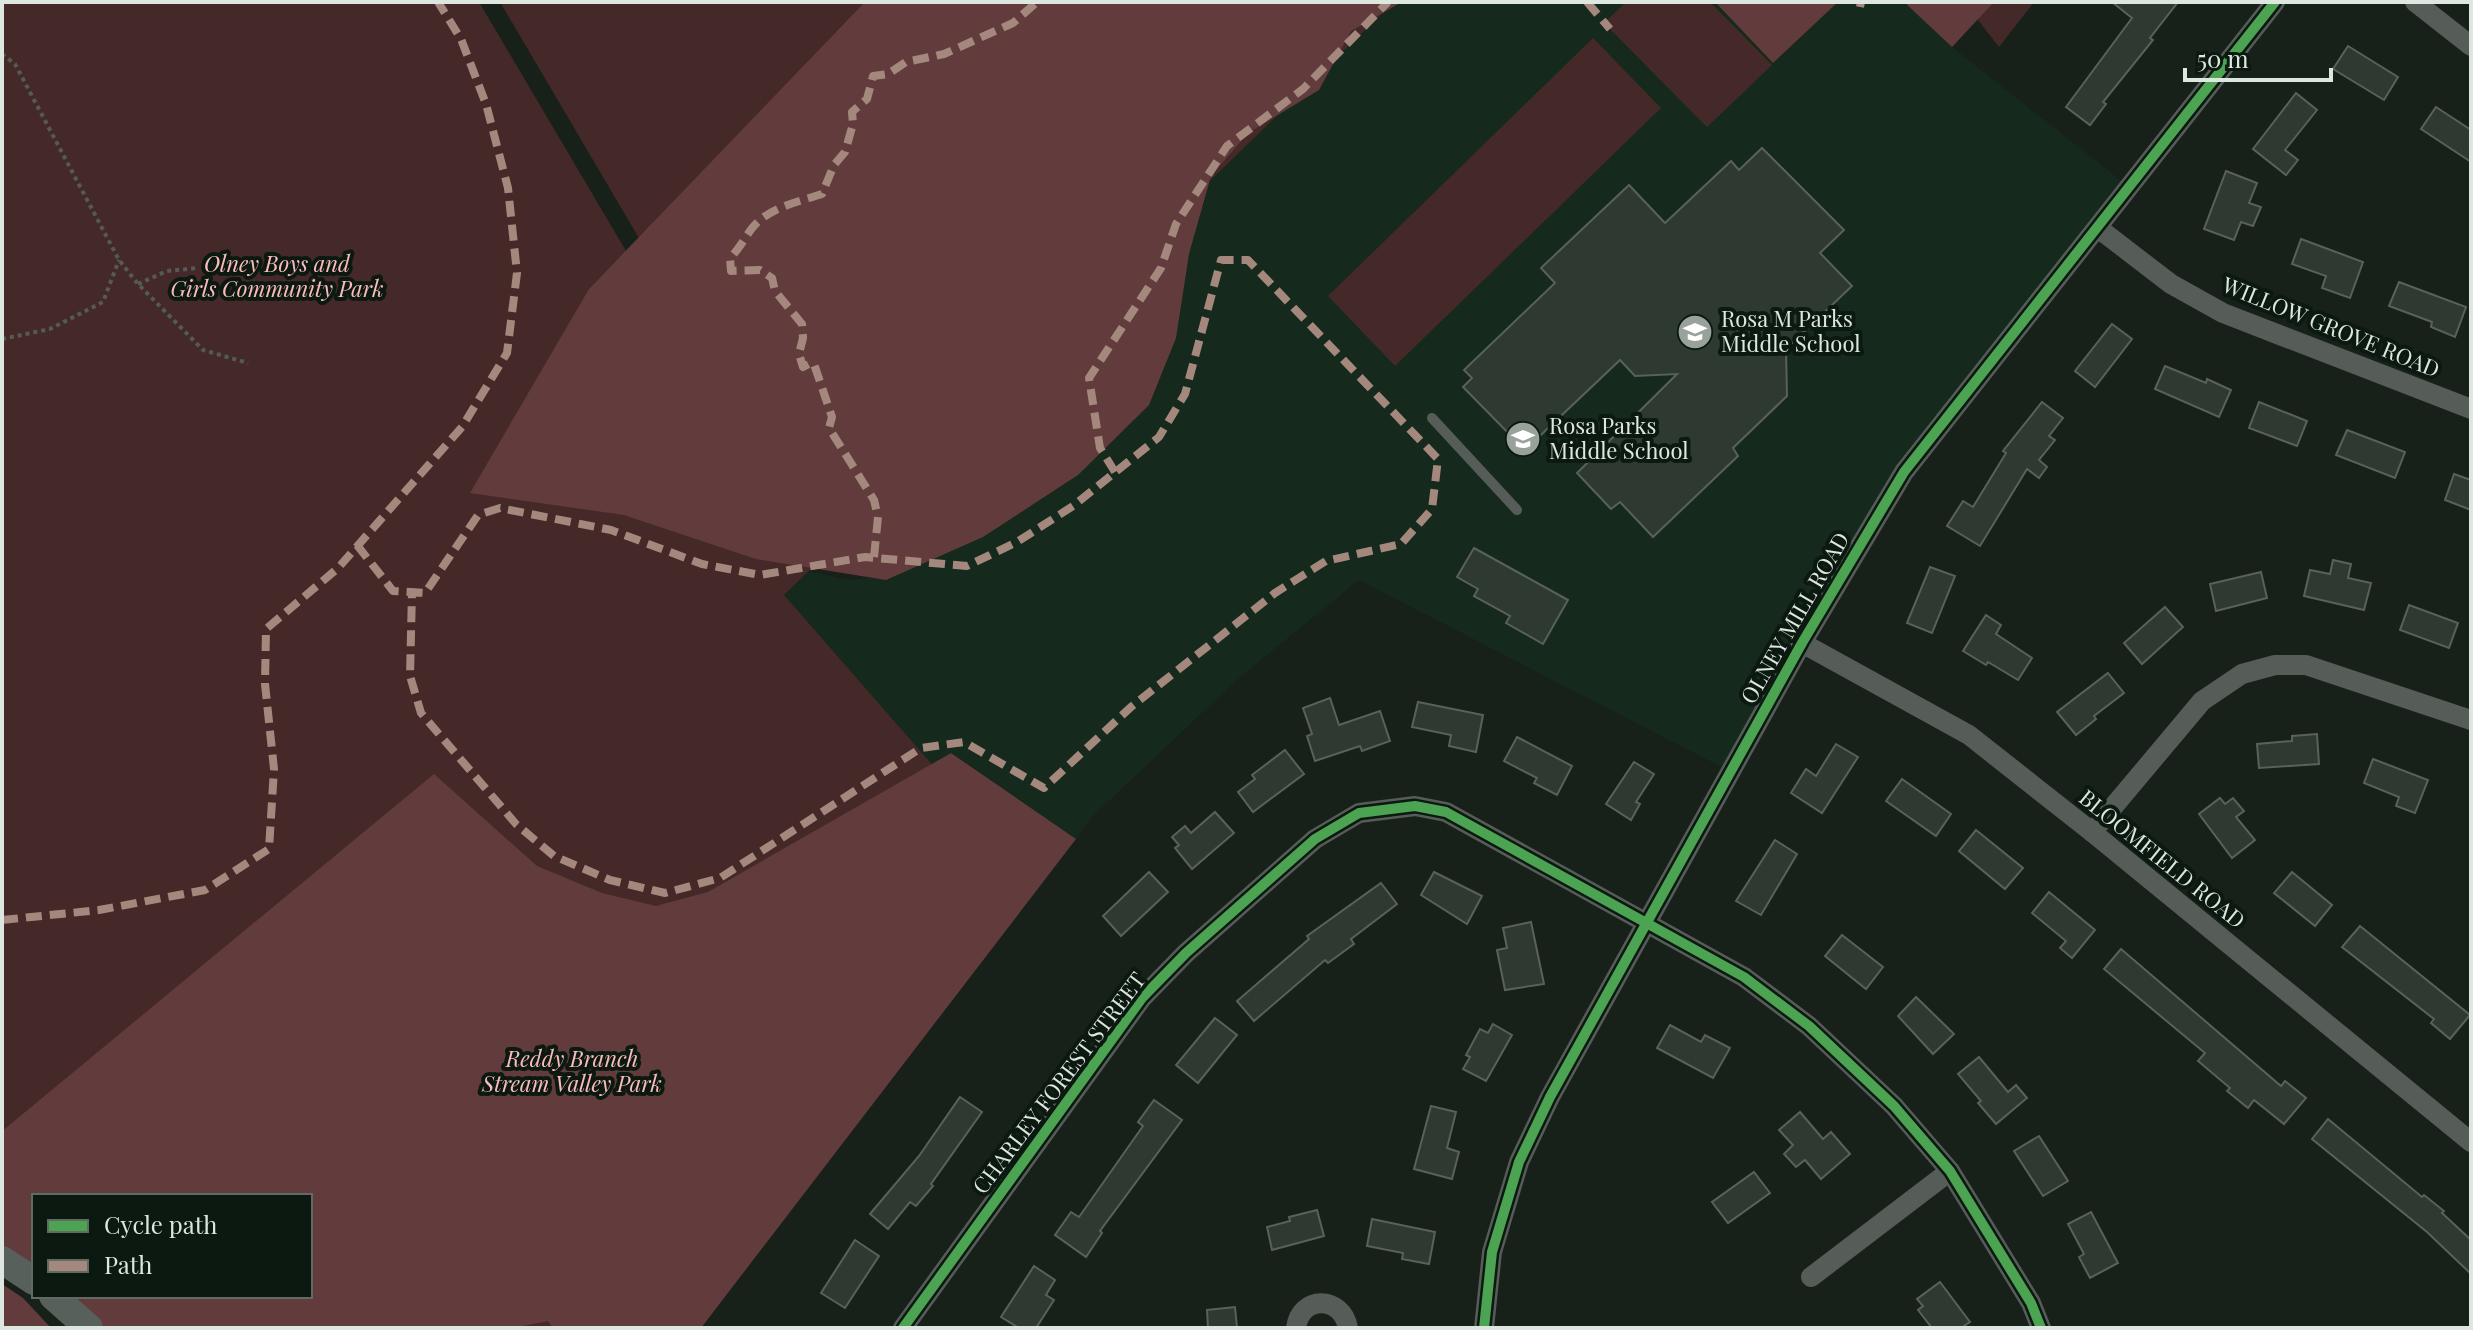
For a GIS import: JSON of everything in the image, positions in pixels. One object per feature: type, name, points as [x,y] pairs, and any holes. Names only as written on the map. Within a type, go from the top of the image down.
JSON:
[{"type":"main road","points":[[2,1260],[32,1280]]},
{"type":"main road","points":[[55,1298],[89,1328]]},
{"type":"street","name":"OLNEY MILL ROAD","points":[[1484,1328],[1492,1252],[1519,1162],[1550,1097],[1802,643],[1904,472],[2275,2]]},
{"type":"street","points":[[2415,2],[2471,46]]},
{"type":"street","name":"WILLOW GROVE ROAD","points":[[2098,228],[2171,284],[2223,313],[2471,409]]},
{"type":"street","name":"BLOOMFIELD ROAD","points":[[1802,643],[1969,735],[2471,1142]]},
{"type":"street","points":[[2092,832],[2202,701],[2242,674],[2275,665],[2306,665],[2471,720]]},
{"type":"street","name":"CHARLEY FOREST STREET","points":[[903,1328],[1142,998],[1186,953],[1315,839],[1359,813],[1415,806],[1446,812],[1648,922],[1744,977],[1809,1026],[1894,1106],[1950,1171],[2031,1303],[2041,1328]]},
{"type":"street","points":[[1811,1277],[1950,1171]]},
{"type":"street","points":[[1296,1328],[1301,1314],[1308,1307],[1324,1303],[1340,1310],[1348,1328]]},
{"type":"lane","points":[[1432,418],[1517,510]]},
{"type":"path","points":[[2,54],[15,64],[119,260],[138,284],[203,350],[248,363]]},
{"type":"path","points":[[2,339],[50,329],[103,302],[119,260]]},
{"type":"path","points":[[138,284],[167,271],[197,268]]},
{"type":"shaded area","name":"Rosa Parks Middle School","points":[[1402,2],[1715,2],[1773,63],[1838,2],[1904,2],[1952,47],[2129,187],[1904,472],[1731,772],[1359,580],[1240,677],[1094,815],[1076,839],[951,753],[756,863],[756,559],[848,580],[897,575],[1189,254],[1211,176],[1351,31]]},
{"type":"green space","name":"Reddy Branch Stream Valley Park","points":[[2,2],[479,2],[626,251],[589,289],[653,262],[500,2],[1394,2],[784,595],[1033,880],[700,1328],[121,1328],[312,1298],[312,1194],[32,1194],[2,1171],[418,788],[2,1131]]},
{"type":"green space","points":[[865,2],[1402,2],[1351,31],[1319,90],[1248,133],[1211,176],[1189,254],[1176,338],[1149,405],[1078,475],[983,537],[886,580],[756,559],[624,515],[470,493],[589,289]]},
{"type":"green space","points":[[1626,2],[1710,2],[1772,65],[1707,127],[1604,23]]},
{"type":"green space","points":[[1715,2],[1838,2],[1773,63]]},
{"type":"green space","points":[[1904,2],[1994,2],[1952,47]]},
{"type":"green space","points":[[1964,2],[2034,2],[1999,47]]},
{"type":"green space","points":[[1593,38],[1661,108],[1395,366],[1328,296]]},
{"type":"green space","points":[[951,753],[1076,839],[701,1328],[553,1328],[548,1321],[513,1328],[89,1328],[55,1298],[312,1298],[312,1194],[32,1194],[32,1280],[2,1260],[2,1131],[434,774],[537,866],[602,893],[656,906],[708,892]]},
{"type":"green space","points":[[2,1284],[23,1298],[51,1328],[2,1328]]},
{"type":"building","points":[[2112,2],[2178,2],[2150,38],[2153,40],[2103,102],[2106,104],[2090,125],[2066,107],[2132,18]]},
{"type":"building","points":[[2348,46],[2398,77],[2384,100],[2333,69]]},
{"type":"building","points":[[2296,93],[2317,110],[2285,150],[2298,160],[2286,175],[2253,149]]},
{"type":"building","points":[[2436,107],[2471,130],[2471,162],[2421,129]]},
{"type":"building","points":[[1762,148],[1844,230],[1820,253],[1852,286],[1786,349],[1787,396],[1733,448],[1738,456],[1653,537],[1620,502],[1611,509],[1577,473],[1677,374],[1635,376],[1620,360],[1525,450],[1463,387],[1472,378],[1464,370],[1555,283],[1541,268],[1629,185],[1665,223],[1731,161],[1739,170]]},
{"type":"building","points":[[2226,171],[2257,183],[2249,203],[2261,207],[2253,226],[2241,222],[2234,240],[2204,229]]},
{"type":"building","points":[[2301,239],[2363,262],[2350,298],[2322,288],[2326,276],[2292,264]]},
{"type":"building","points":[[2399,282],[2466,307],[2455,337],[2431,327],[2432,322],[2389,306]]},
{"type":"building","points":[[2112,324],[2132,339],[2095,387],[2075,371]]},
{"type":"building","points":[[2165,366],[2231,390],[2219,417],[2155,389]]},
{"type":"building","points":[[2042,402],[2063,418],[2049,436],[2055,440],[2039,460],[2047,467],[2039,478],[2027,469],[1980,546],[1947,526],[1963,501],[1973,507],[2006,453],[2003,451]]},
{"type":"building","points":[[2259,402],[2307,421],[2297,446],[2249,428]]},
{"type":"building","points":[[2347,430],[2405,452],[2395,478],[2336,455]]},
{"type":"building","points":[[2454,474],[2471,480],[2471,510],[2445,500]]},
{"type":"building","points":[[1474,548],[1568,600],[1543,644],[1506,623],[1510,616],[1474,596],[1478,589],[1457,577]]},
{"type":"building","points":[[2333,560],[2351,564],[2348,578],[2371,583],[2364,610],[2304,596],[2310,570],[2330,574]]},
{"type":"building","points":[[1930,567],[1955,576],[1932,633],[1907,623]]},
{"type":"building","points":[[2261,572],[2267,598],[2216,611],[2210,584]]},
{"type":"building","points":[[2409,605],[2458,623],[2449,648],[2400,630]]},
{"type":"building","points":[[2165,607],[2183,627],[2142,664],[2124,643]]},
{"type":"building","points":[[1986,615],[2001,625],[1996,634],[2032,658],[2018,680],[1963,651]]},
{"type":"building","points":[[2108,673],[2124,693],[2094,716],[2096,719],[2076,735],[2057,712]]},
{"type":"building","points":[[1330,698],[1339,725],[1380,711],[1390,741],[1362,751],[1360,746],[1315,761],[1307,736],[1312,734],[1303,708]]},
{"type":"building","points":[[1418,702],[1483,715],[1476,752],[1449,746],[1451,735],[1412,727]]},
{"type":"building","points":[[2317,734],[2319,764],[2259,768],[2257,744],[2292,741],[2292,736]]},
{"type":"building","points":[[1517,737],[1572,766],[1557,795],[1534,783],[1537,778],[1504,761]]},
{"type":"building","points":[[1836,744],[1858,757],[1822,813],[1791,793],[1806,769],[1816,776]]},
{"type":"building","points":[[1285,750],[1304,774],[1253,812],[1238,792],[1255,779],[1252,775]]},
{"type":"building","points":[[2373,759],[2428,780],[2415,813],[2396,806],[2399,797],[2364,783]]},
{"type":"building","points":[[1634,762],[1654,774],[1636,802],[1640,804],[1631,820],[1606,804]]},
{"type":"building","points":[[1902,779],[1951,814],[1936,836],[1886,801]]},
{"type":"building","points":[[2220,798],[2225,804],[2233,798],[2244,811],[2236,817],[2255,840],[2232,858],[2199,814]]},
{"type":"building","points":[[1215,812],[1234,833],[1192,869],[1175,848],[1179,845],[1172,837],[1185,826],[1191,833]]},
{"type":"building","points":[[1976,830],[2023,868],[2005,889],[1959,851]]},
{"type":"building","points":[[1775,840],[1797,854],[1761,915],[1736,901]]},
{"type":"building","points":[[1149,872],[1168,892],[1121,936],[1103,916]]},
{"type":"building","points":[[1434,872],[1482,896],[1467,924],[1421,895]]},
{"type":"building","points":[[2292,872],[2332,905],[2315,926],[2274,893]]},
{"type":"building","points":[[1381,883],[1397,904],[1351,939],[1354,944],[1328,963],[1325,960],[1254,1021],[1237,1001],[1309,939],[1307,936]]},
{"type":"building","points":[[2049,892],[2095,930],[2072,958],[2060,948],[2066,941],[2032,913]]},
{"type":"building","points":[[1531,922],[1544,984],[1505,990],[1497,950],[1507,948],[1503,928]]},
{"type":"building","points":[[2360,926],[2470,1015],[2450,1039],[2431,1023],[2434,1019],[2342,947]]},
{"type":"building","points":[[1842,935],[1883,967],[1866,989],[1825,956]]},
{"type":"building","points":[[2121,949],[2281,1086],[2285,1081],[2306,1098],[2284,1124],[2254,1100],[2248,1108],[2227,1091],[2230,1088],[2198,1061],[2205,1053],[2104,969]]},
{"type":"building","points":[[1916,997],[1954,1034],[1933,1054],[1898,1016]]},
{"type":"building","points":[[1215,1018],[1237,1035],[1198,1083],[1176,1065]]},
{"type":"building","points":[[1493,1024],[1512,1035],[1486,1081],[1463,1069],[1470,1057],[1466,1055],[1480,1029],[1488,1033]]},
{"type":"building","points":[[1670,1025],[1701,1042],[1705,1035],[1730,1048],[1713,1078],[1657,1048]]},
{"type":"building","points":[[1979,1057],[2008,1092],[2016,1085],[2027,1098],[1996,1124],[1958,1074]]},
{"type":"building","points":[[960,1097],[982,1112],[931,1184],[933,1186],[916,1206],[910,1202],[888,1229],[870,1214],[919,1156]]},
{"type":"building","points":[[1154,1100],[1182,1120],[1100,1231],[1102,1233],[1086,1257],[1055,1235],[1071,1212],[1079,1217],[1143,1126],[1138,1122]]},
{"type":"building","points":[[1431,1106],[1456,1112],[1447,1148],[1459,1152],[1452,1179],[1414,1169]]},
{"type":"building","points":[[1800,1112],[1823,1139],[1831,1132],[1850,1154],[1821,1179],[1805,1160],[1796,1167],[1784,1154],[1793,1145],[1779,1130]]},
{"type":"building","points":[[2328,1119],[2422,1197],[2424,1195],[2444,1211],[2442,1213],[2471,1240],[2471,1274],[2427,1232],[2312,1139]]},
{"type":"building","points":[[2039,1136],[2068,1181],[2043,1196],[2014,1151]]},
{"type":"building","points":[[1754,1172],[1770,1193],[1728,1223],[1712,1202]]},
{"type":"building","points":[[1317,1210],[1324,1236],[1272,1250],[1267,1227]]},
{"type":"building","points":[[2091,1212],[2118,1263],[2090,1278],[2079,1257],[2084,1254],[2068,1224]]},
{"type":"building","points":[[1372,1219],[1435,1232],[1429,1264],[1402,1259],[1403,1253],[1367,1246]]},
{"type":"building","points":[[855,1240],[879,1256],[845,1308],[821,1293]]},
{"type":"building","points":[[1034,1266],[1055,1280],[1046,1295],[1054,1300],[1036,1328],[1019,1328],[1001,1317]]},
{"type":"building","points":[[1940,1282],[1970,1322],[1961,1328],[1932,1328],[1918,1310],[1923,1306],[1917,1299]]},
{"type":"building","points":[[1235,1307],[1237,1328],[1208,1328],[1207,1310]]},
{"type":"marked path","points":[[2,920],[99,910],[205,890],[269,849],[274,769],[265,684],[266,629],[338,568],[462,427],[507,353],[517,273],[508,188],[486,104],[461,39],[438,2]]},
{"type":"marked path","points":[[874,557],[878,517],[874,500],[829,428],[832,417],[814,364],[803,367],[799,354],[802,324],[775,291],[772,278],[760,270],[731,271],[730,258],[760,220],[785,206],[822,194],[834,165],[845,152],[853,124],[852,112],[867,99],[873,76],[888,74],[906,62],[944,54],[1013,23],[1037,2]]},
{"type":"marked path","points":[[1115,472],[1100,448],[1089,378],[1161,268],[1176,224],[1227,146],[1303,89],[1388,2]]},
{"type":"marked path","points":[[1587,2],[1610,29]]},
{"type":"marked path","points":[[1860,7],[1861,2]]},
{"type":"marked path","points":[[357,545],[393,591],[425,593],[478,515],[500,508],[611,530],[702,564],[760,575],[865,557],[967,566],[1017,542],[1073,506],[1159,437],[1185,394],[1221,260],[1248,260],[1438,459],[1432,509],[1401,544],[1326,561],[1275,593],[1131,707],[1044,788],[964,742],[921,748],[720,878],[665,893],[610,880],[554,856],[516,824],[421,713],[410,676],[412,592]]},
{"type":"cycle path","points":[[1484,1328],[1492,1252],[1519,1162],[1550,1097],[1802,643],[1904,472],[2275,2]]},
{"type":"cycle path","points":[[903,1328],[1142,998],[1186,953],[1315,839],[1359,813],[1415,806],[1446,812],[1744,977],[1809,1026],[1894,1106],[1950,1171],[2031,1303],[2041,1328]]},
{"type":"place","name":"Rosa M Parks Middle School","points":[[1695,332]]},
{"type":"place","name":"Rosa Parks Middle School","points":[[1523,439]]},
{"type":"park label","name":"Olney Boys and Girls Community Park","points":[[277,276]]}]
